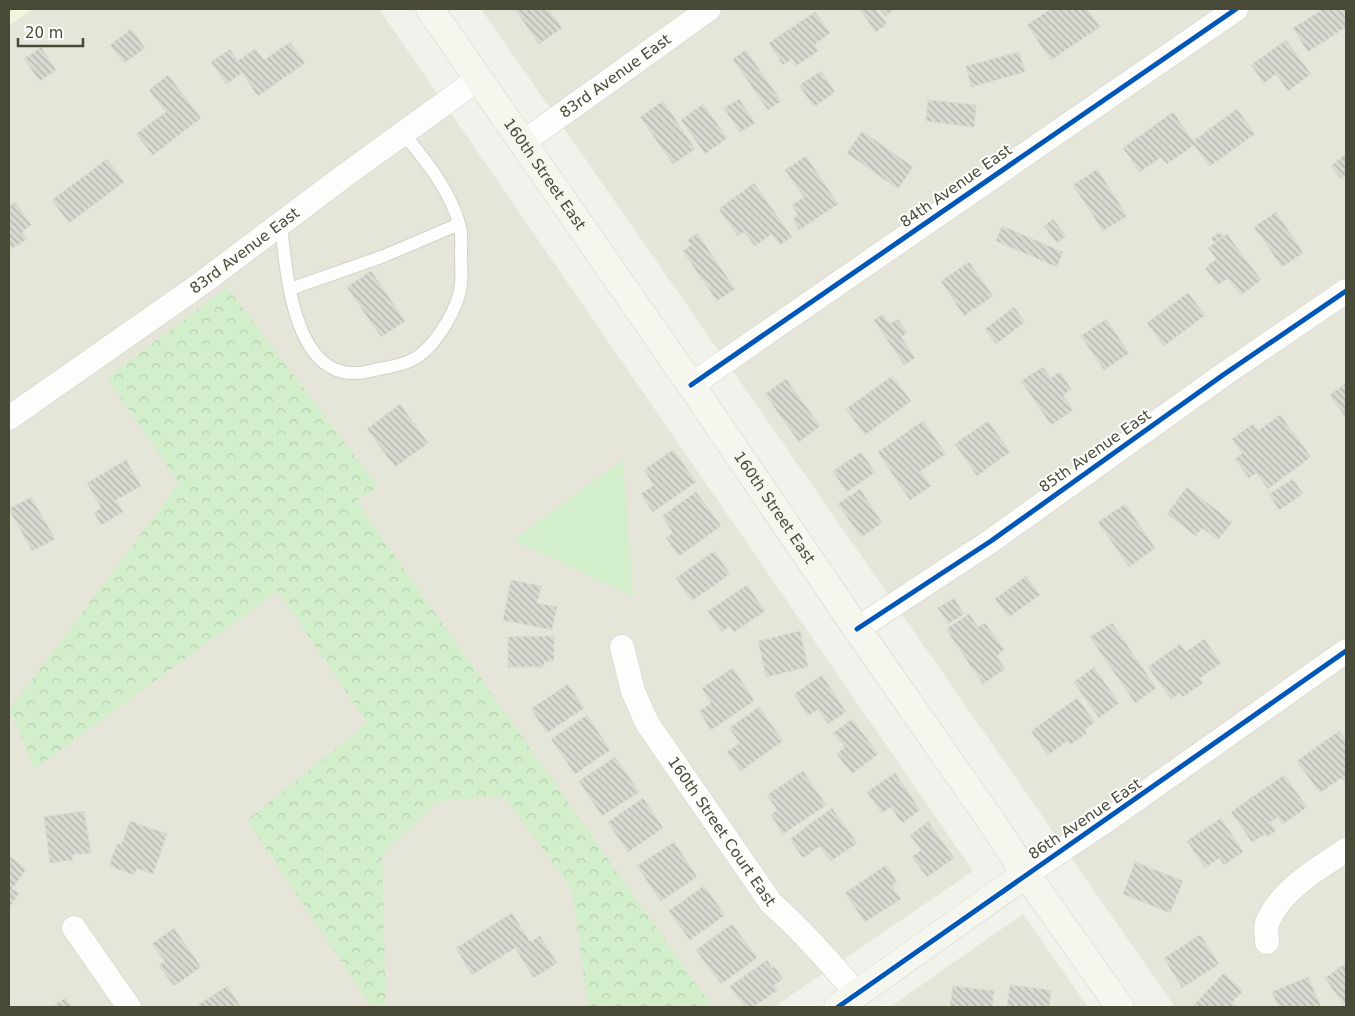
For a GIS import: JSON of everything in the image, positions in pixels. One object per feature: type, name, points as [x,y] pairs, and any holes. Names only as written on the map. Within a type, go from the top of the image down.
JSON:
[{"type":"main road","name":"160th Street East","points":[[430,9],[691,385],[1026,874],[1120,1007]]},
{"type":"main road","name":"86th Avenue East","points":[[848,1000],[1026,874]]},
{"type":"street","name":"83rd Avenue East","points":[[522,142],[709,9]]},
{"type":"street","name":"84th Avenue East","points":[[691,385],[1236,9]]},
{"type":"street","name":"83rd Avenue East","points":[[9,418],[202,283],[478,79]]},
{"type":"street","name":"85th Avenue East","points":[[857,629],[990,541],[1346,291]]},
{"type":"street","name":"160th Street Court East","points":[[622,647],[633,691],[647,723],[771,903],[801,930],[848,1000]]},
{"type":"street","name":"86th Avenue East","points":[[1026,874],[1110,818],[1346,651]]},
{"type":"street","points":[[1267,942],[1266,924],[1279,901],[1307,877],[1346,850]]},
{"type":"street","points":[[74,928],[129,1007]]},
{"type":"lane","points":[[281,224],[286,276],[305,336],[317,356],[330,368],[358,374],[408,362],[420,355],[432,342],[451,315],[461,286],[460,228],[448,197],[430,167],[403,134]]},
{"type":"lane","points":[[290,289],[384,256],[459,224]]},
{"type":"shaded area","points":[[9,9],[33,9],[9,25]]},
{"type":"shaded area","points":[[33,9],[379,9],[973,871],[774,1007],[9,1007],[9,25]]},
{"type":"shaded area","points":[[481,9],[1346,9],[1346,1007],[1175,1007]]},
{"type":"shaded area","points":[[1023,914],[1088,1007],[890,1007]]},
{"type":"green space","points":[[227,287],[378,487],[357,500],[366,515],[712,1007],[588,1007],[572,889],[504,796],[438,801],[382,854],[386,1007],[372,1007],[247,820],[367,723],[278,591],[34,769],[10,709],[179,483],[107,378]]},
{"type":"green space","points":[[623,460],[633,596],[513,540]]},
{"type":"building","points":[[515,9],[548,9],[562,28],[539,44]]},
{"type":"building","points":[[859,9],[875,9],[887,24],[876,32]]},
{"type":"building","points":[[880,9],[896,9],[885,16]]},
{"type":"building","points":[[1051,9],[1087,9],[1100,27],[1051,60],[1027,25]]},
{"type":"building","points":[[1323,9],[1346,9],[1346,27],[1308,52],[1293,28]]},
{"type":"building","points":[[815,12],[830,33],[814,45],[818,51],[796,66],[792,59],[783,65],[769,43]]},
{"type":"building","points":[[131,29],[145,48],[124,63],[110,45]]},
{"type":"building","points":[[1286,40],[1311,74],[1288,91],[1276,74],[1264,83],[1251,65]]},
{"type":"building","points":[[290,42],[305,63],[258,96],[242,73],[227,84],[211,62],[230,49],[238,61],[255,49],[264,60]]},
{"type":"building","points":[[41,47],[56,70],[40,81],[24,59]]},
{"type":"building","points":[[746,50],[781,101],[768,110],[733,59]]},
{"type":"building","points":[[1019,52],[1025,72],[971,87],[966,66]]},
{"type":"building","points":[[821,71],[835,92],[814,107],[799,85]]},
{"type":"building","points":[[168,75],[201,118],[153,155],[136,134],[166,112],[149,90]]},
{"type":"building","points":[[739,99],[755,123],[740,132],[724,108]]},
{"type":"building","points":[[928,100],[976,105],[974,127],[926,121]]},
{"type":"building","points":[[663,101],[695,149],[673,164],[640,117]]},
{"type":"building","points":[[703,104],[727,138],[705,154],[681,120]]},
{"type":"building","points":[[1237,109],[1255,134],[1210,166],[1194,145],[1167,164],[1161,157],[1140,172],[1123,148],[1173,112],[1193,141]]},
{"type":"building","points":[[862,131],[913,167],[898,189],[847,153]]},
{"type":"building","points":[[1346,154],[1346,175],[1341,179],[1331,166]]},
{"type":"building","points":[[806,156],[838,204],[799,230],[793,219],[798,215],[792,205],[804,197],[785,170]]},
{"type":"building","points":[[107,159],[124,182],[69,223],[52,200]]},
{"type":"building","points":[[1097,169],[1127,216],[1103,231],[1073,185]]},
{"type":"building","points":[[754,183],[792,237],[780,245],[772,234],[755,246],[744,232],[738,236],[719,209]]},
{"type":"building","points":[[15,202],[31,225],[22,232],[27,239],[11,249],[9,246],[9,207]]},
{"type":"building","points":[[1276,212],[1303,253],[1282,267],[1254,227]]},
{"type":"building","points":[[1053,219],[1066,236],[1057,243],[1044,226]]},
{"type":"building","points":[[1002,226],[1063,252],[1057,267],[996,241]]},
{"type":"building","points":[[1220,232],[1223,236],[1214,242],[1211,238]]},
{"type":"building","points":[[697,233],[735,289],[717,301],[683,251],[691,245],[688,240]]},
{"type":"building","points":[[1227,234],[1261,280],[1241,295],[1228,278],[1218,285],[1205,268],[1217,259],[1208,248]]},
{"type":"building","points":[[969,262],[993,296],[964,316],[941,281]]},
{"type":"building","points":[[371,271],[405,321],[381,337],[347,287]]},
{"type":"building","points":[[1188,293],[1205,315],[1164,346],[1147,323]]},
{"type":"building","points":[[1014,307],[1025,322],[996,344],[985,329]]},
{"type":"building","points":[[883,314],[890,324],[898,319],[907,333],[901,337],[915,358],[904,365],[874,320]]},
{"type":"building","points":[[1106,319],[1129,353],[1104,370],[1081,336]]},
{"type":"building","points":[[1043,367],[1051,378],[1060,372],[1071,389],[1063,395],[1073,410],[1051,425],[1021,381]]},
{"type":"building","points":[[892,376],[911,401],[865,435],[846,409]]},
{"type":"building","points":[[786,379],[820,426],[799,442],[765,394]]},
{"type":"building","points":[[1346,383],[1346,418],[1330,395]]},
{"type":"building","points":[[400,404],[428,443],[395,467],[367,429]]},
{"type":"building","points":[[1280,415],[1311,457],[1268,489],[1256,473],[1249,478],[1235,459],[1242,453],[1232,439],[1253,424],[1259,430]]},
{"type":"building","points":[[923,421],[946,454],[920,471],[931,486],[910,500],[878,452]]},
{"type":"building","points":[[988,421],[1010,452],[977,476],[955,444]]},
{"type":"building","points":[[673,450],[696,482],[653,512],[641,494],[654,485],[644,470]]},
{"type":"building","points":[[861,452],[875,472],[847,492],[833,471]]},
{"type":"building","points":[[126,460],[141,486],[116,500],[123,512],[101,525],[94,513],[101,508],[87,483]]},
{"type":"building","points":[[1293,479],[1303,494],[1279,510],[1269,494]]},
{"type":"building","points":[[1187,487],[1232,522],[1218,540],[1202,528],[1196,536],[1167,514]]},
{"type":"building","points":[[860,489],[882,523],[861,537],[838,504]]},
{"type":"building","points":[[696,492],[721,526],[679,556],[666,538],[673,533],[662,516]]},
{"type":"building","points":[[31,497],[55,539],[32,551],[9,509]]},
{"type":"building","points":[[1125,504],[1155,548],[1129,567],[1098,522]]},
{"type":"building","points":[[714,551],[730,574],[692,601],[676,578]]},
{"type":"building","points":[[1026,576],[1040,595],[1009,617],[995,599]]},
{"type":"building","points":[[511,580],[541,586],[537,603],[557,607],[552,630],[503,620]]},
{"type":"building","points":[[747,585],[765,611],[734,632],[730,626],[722,632],[708,611]]},
{"type":"building","points":[[954,598],[964,614],[948,624],[938,608]]},
{"type":"building","points":[[969,614],[978,627],[985,623],[1004,650],[996,656],[1005,669],[983,684],[946,629]]},
{"type":"building","points":[[1112,623],[1156,688],[1135,703],[1090,637]]},
{"type":"building","points":[[800,631],[808,667],[766,677],[758,641]]},
{"type":"building","points":[[554,636],[554,661],[544,661],[544,667],[508,667],[508,637]]},
{"type":"building","points":[[1204,639],[1221,663],[1200,678],[1203,683],[1183,697],[1180,693],[1171,699],[1148,667],[1180,644],[1186,652]]},
{"type":"building","points":[[1094,667],[1119,703],[1099,718],[1074,682]]},
{"type":"building","points":[[733,668],[754,701],[711,730],[699,711],[711,703],[702,688]]},
{"type":"building","points":[[822,675],[846,712],[828,724],[818,709],[808,716],[794,694]]},
{"type":"building","points":[[568,684],[584,708],[547,733],[531,709]]},
{"type":"building","points":[[1077,698],[1095,722],[1084,730],[1087,733],[1070,745],[1067,741],[1048,755],[1031,731]]},
{"type":"building","points":[[759,707],[783,741],[741,771],[727,752],[740,743],[729,728]]},
{"type":"building","points":[[587,715],[610,750],[575,774],[551,739]]},
{"type":"building","points":[[852,719],[878,754],[852,774],[837,754],[845,747],[833,733]]},
{"type":"building","points":[[1339,731],[1346,741],[1346,783],[1341,778],[1320,793],[1297,761]]},
{"type":"building","points":[[615,757],[639,792],[602,816],[579,781]]},
{"type":"building","points":[[803,771],[826,805],[783,834],[771,815],[777,810],[767,795]]},
{"type":"building","points":[[895,773],[920,810],[902,823],[891,807],[882,813],[867,792]]},
{"type":"building","points":[[1284,775],[1307,807],[1283,824],[1278,817],[1270,822],[1276,831],[1267,837],[1265,834],[1252,842],[1231,812]]},
{"type":"building","points":[[643,798],[663,828],[628,852],[608,822]]},
{"type":"building","points":[[832,808],[857,843],[831,861],[820,846],[803,858],[790,839]]},
{"type":"building","points":[[84,811],[91,853],[72,855],[73,860],[50,863],[44,817]]},
{"type":"building","points":[[1221,818],[1243,852],[1224,865],[1219,858],[1205,868],[1187,841]]},
{"type":"building","points":[[130,821],[167,834],[153,874],[137,868],[134,875],[109,866],[117,844],[121,845]]},
{"type":"building","points":[[928,822],[954,858],[927,877],[912,857],[921,850],[910,835]]},
{"type":"building","points":[[674,842],[697,877],[661,901],[637,866]]},
{"type":"building","points":[[9,856],[26,869],[12,889],[19,893],[9,908]]},
{"type":"building","points":[[1135,862],[1183,881],[1170,913],[1123,894]]},
{"type":"building","points":[[886,865],[897,882],[892,886],[901,899],[865,922],[845,893]]},
{"type":"building","points":[[704,886],[725,915],[690,940],[669,911]]},
{"type":"building","points":[[512,913],[530,942],[540,936],[557,963],[534,978],[515,948],[472,975],[456,948]]},
{"type":"building","points":[[732,924],[757,958],[721,984],[696,950]]},
{"type":"building","points":[[174,928],[201,967],[174,986],[159,966],[165,961],[152,944]]},
{"type":"building","points":[[1200,935],[1219,964],[1182,988],[1164,958]]},
{"type":"building","points":[[767,960],[783,979],[774,985],[778,990],[753,1007],[745,1007],[730,986]]},
{"type":"building","points":[[1346,963],[1346,1001],[1343,1004],[1325,978]]},
{"type":"building","points":[[1224,973],[1243,991],[1232,1002],[1238,1007],[1192,1007]]},
{"type":"building","points":[[1308,977],[1321,1007],[1279,1007],[1272,992]]},
{"type":"building","points":[[1010,985],[1051,990],[1049,1007],[1007,1007]]},
{"type":"building","points":[[227,986],[241,1007],[200,1007],[198,1005]]},
{"type":"building","points":[[953,986],[994,991],[992,1007],[950,1007]]},
{"type":"building","points":[[65,998],[72,1007],[52,1007]]},
{"type":"cycle path","points":[[691,385],[1236,9]]},
{"type":"cycle path","points":[[857,629],[991,541],[1223,375],[1346,291]]},
{"type":"cycle path","points":[[838,1007],[1346,651]]}]
